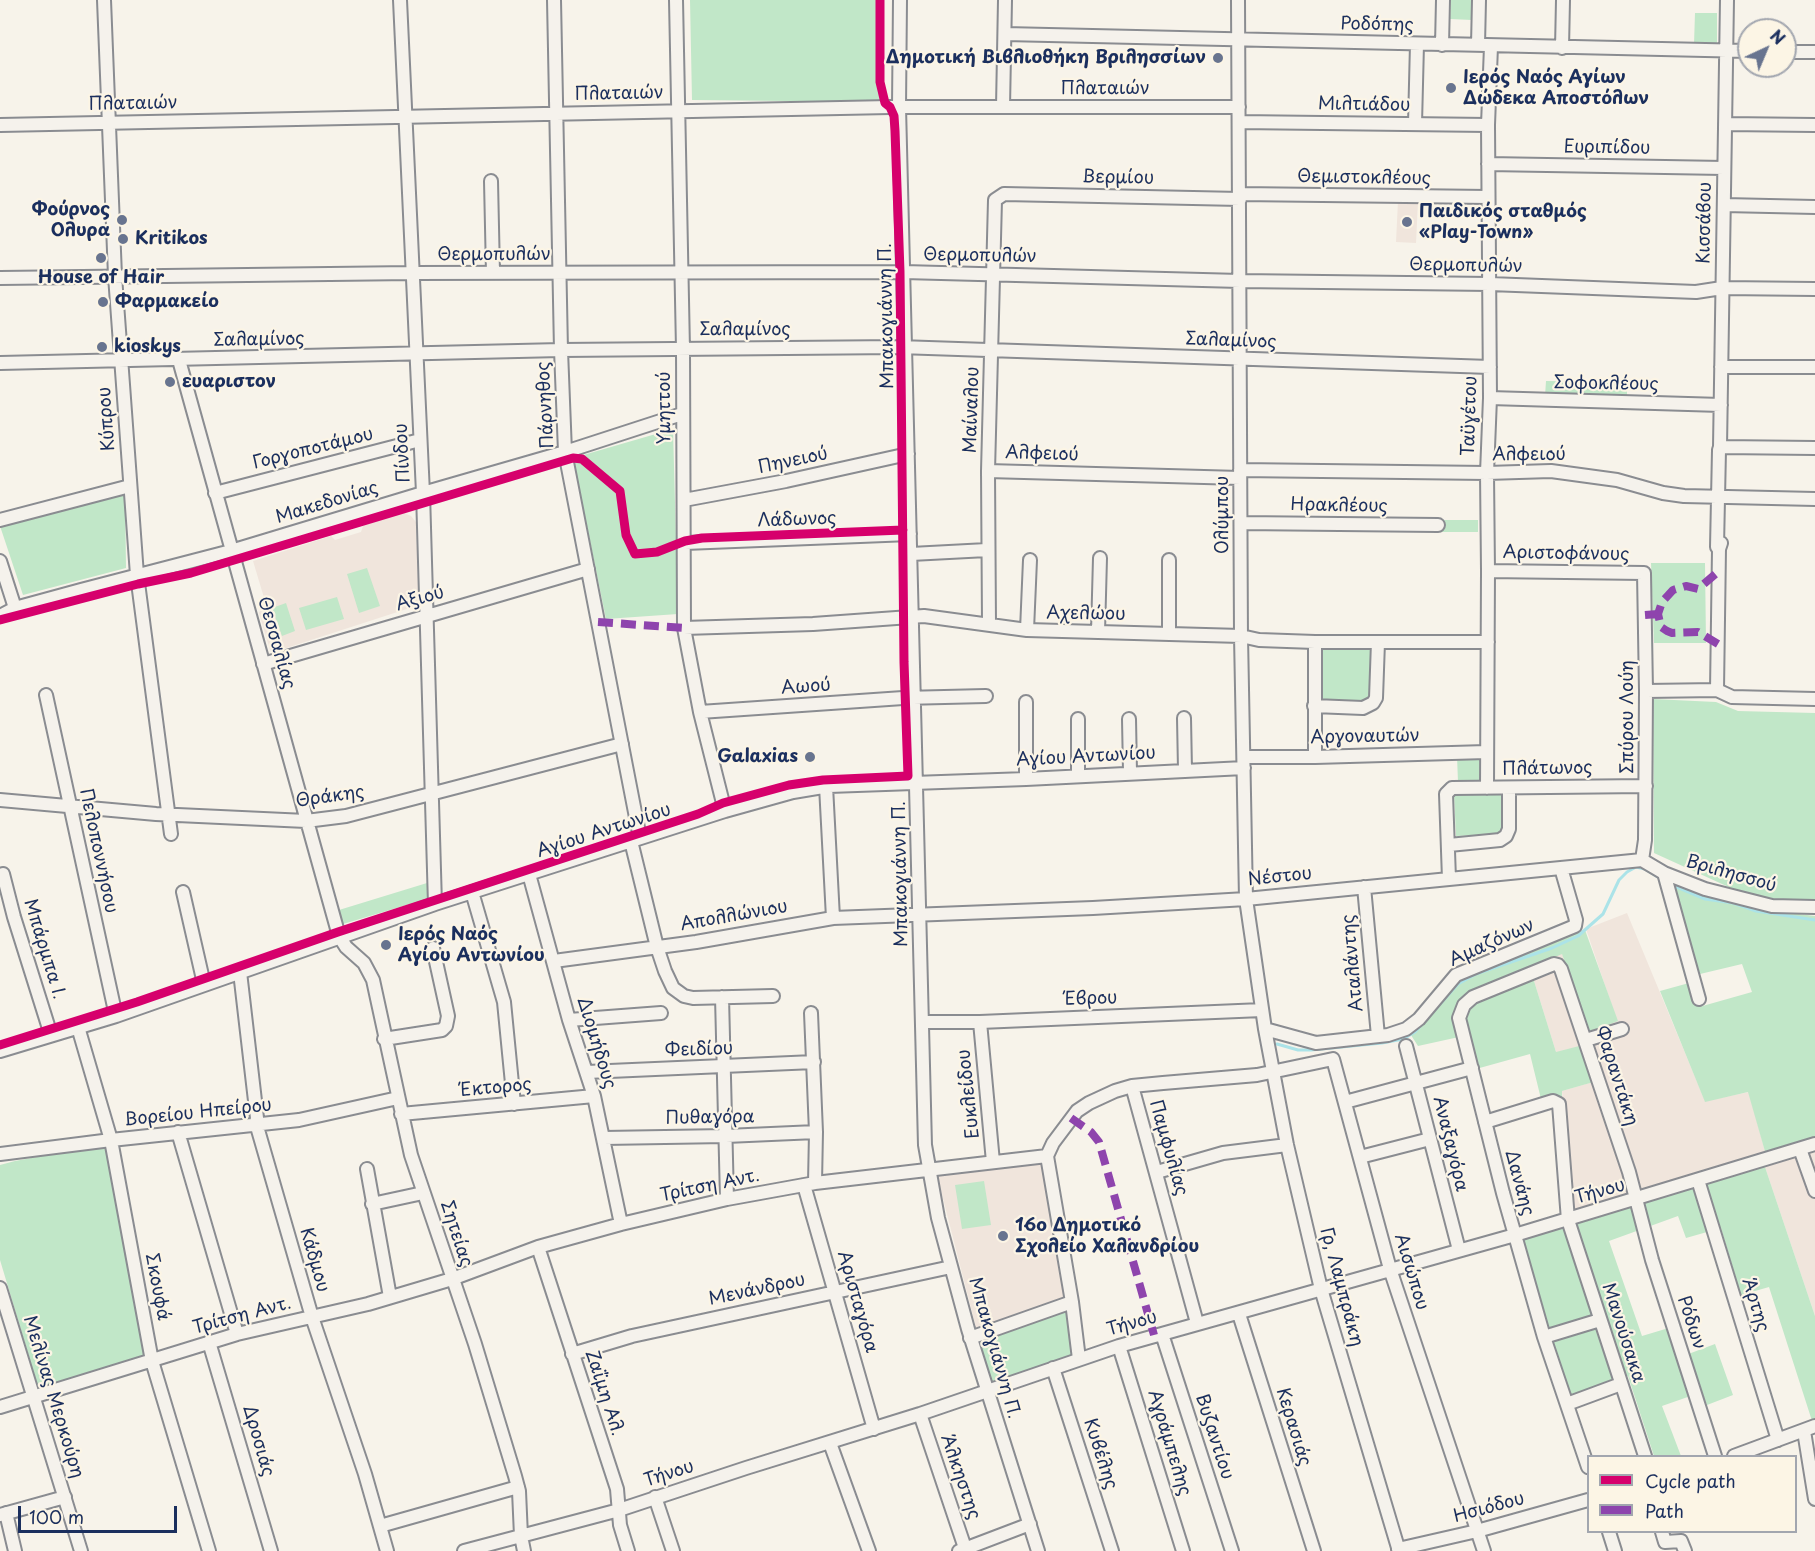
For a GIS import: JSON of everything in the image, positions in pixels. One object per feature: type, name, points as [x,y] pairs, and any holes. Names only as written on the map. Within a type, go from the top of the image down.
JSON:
[{"type":"street","name":"Κύπρου","points":[[104,0],[116,276],[137,575],[171,834]]},
{"type":"street","name":"Πίνδου","points":[[400,0],[423,492],[435,904]]},
{"type":"street","name":"Πάρνηθος","points":[[554,0],[565,452],[622,744],[635,840],[657,947],[665,972],[677,992],[693,998],[722,997]]},
{"type":"street","name":"Υμηττού","points":[[676,0],[683,349],[684,628],[700,712],[725,811]]},
{"type":"street","name":"Μπακογιάννη Π.","points":[[900,0],[899,107],[920,914],[923,1122],[928,1170],[970,1338],[1038,1551]]},
{"type":"street","points":[[1003,107],[1005,0]]},
{"type":"street","name":"Ολύμπου","points":[[1238,0],[1241,636],[1246,899],[1264,1029]]},
{"type":"street","points":[[1442,45],[1443,0]]},
{"type":"street","points":[[1478,45],[1479,0]]},
{"type":"street","points":[[1562,48],[1563,0]]},
{"type":"street","name":"Κισσάβου","points":[[1717,690],[1719,549],[1717,547],[1722,451],[1720,447],[1727,0]]},
{"type":"street","name":"Ροδόπης","points":[[1005,34],[1737,52]]},
{"type":"street","points":[[1415,124],[1417,44]]},
{"type":"street","name":"Ταϋγέτου","points":[[1487,788],[1487,473],[1490,398],[1488,125],[1491,46]]},
{"type":"street","points":[[1797,52],[1815,52]]},
{"type":"street","name":"Πλαταιών","points":[[0,125],[899,107],[1239,107]]},
{"type":"street","name":"Μιλτιάδου","points":[[1239,122],[1488,125]]},
{"type":"street","points":[[1725,124],[1815,125]]},
{"type":"street","name":"Ευριπίδου","points":[[1488,164],[1724,168]]},
{"type":"street","points":[[491,181],[493,273]]},
{"type":"street","name":"Βερμίου","points":[[997,197],[1004,194],[1240,197]]},
{"type":"street","name":"Μαίναλου","points":[[988,624],[987,471],[992,351],[994,203],[997,197]]},
{"type":"street","name":"Θεμιστοκλέους","points":[[1240,197],[1488,197]]},
{"type":"street","points":[[1724,205],[1815,207]]},
{"type":"street","name":"Θερμοπυλών","points":[[0,278],[412,273],[903,272],[1239,281],[1490,284],[1696,292],[1722,288],[1815,289]]},
{"type":"street","name":"Σαλαμίνος","points":[[0,363],[561,350],[905,348],[1490,367]]},
{"type":"street","name":"Θεσσαλίας","points":[[179,360],[339,936]]},
{"type":"street","points":[[1721,367],[1815,367]]},
{"type":"street","name":"Σοφοκλέους","points":[[1490,398],[1721,405]]},
{"type":"street","name":"Μακεδονίας","points":[[0,609],[15,608],[231,551],[423,492],[565,452],[682,414]]},
{"type":"street","name":"Γοργοποτάμου","points":[[215,493],[420,440]]},
{"type":"street","points":[[1720,447],[1815,448]]},
{"type":"street","name":"Πηνειού","points":[[684,500],[786,481],[908,454]]},
{"type":"street","name":"Αλφειού","points":[[987,471],[1240,474],[1572,472],[1617,480],[1663,493],[1720,498],[1815,499]]},
{"type":"street","points":[[0,520],[130,486]]},
{"type":"street","name":"Ηρακλέους","points":[[1241,523],[1438,525]]},
{"type":"street","name":"Λάδωνος","points":[[685,543],[910,534]]},
{"type":"street","points":[[910,554],[987,550]]},
{"type":"street","points":[[1098,632],[1100,558]]},
{"type":"street","points":[[1027,630],[1030,560]]},
{"type":"street","points":[[0,561],[15,608]]},
{"type":"street","points":[[1169,561],[1169,634]]},
{"type":"street","name":"Αξιού","points":[[263,664],[588,569]]},
{"type":"street","name":"Αριστοφάνους","points":[[1488,571],[1644,573]]},
{"type":"street","name":"Σπύρου Λούη","points":[[1642,860],[1645,840],[1646,786],[1644,573]]},
{"type":"street","name":"Μακεδονίας","points":[[0,616],[15,608]]},
{"type":"street","name":"Αχελώου","points":[[684,628],[813,624],[924,616],[1027,630],[1241,636],[1259,640],[1315,642],[1488,642]]},
{"type":"street","points":[[1315,642],[1315,757]]},
{"type":"street","points":[[1314,706],[1363,708],[1373,703],[1376,698],[1378,642]]},
{"type":"street","points":[[1646,692],[1717,690],[1732,697],[1815,699]]},
{"type":"street","name":"Πελοποννήσου","points":[[46,695],[116,1016]]},
{"type":"street","name":"Αωού","points":[[700,712],[914,697],[986,696]]},
{"type":"street","points":[[1026,702],[1026,779]]},
{"type":"street","points":[[1184,718],[1185,770]]},
{"type":"street","points":[[1078,719],[1078,776]]},
{"type":"street","points":[[1129,719],[1130,772]]},
{"type":"street","name":"Θράκης","points":[[0,800],[169,814],[306,821],[346,816],[622,744]]},
{"type":"street","name":"Αργοναυτών","points":[[1244,762],[1315,757],[1486,752]]},
{"type":"street","name":"Αγίου Αντωνίου","points":[[0,1051],[116,1016],[435,904],[725,811],[793,792],[826,786],[1026,779],[1185,770],[1244,762]]},
{"type":"street","points":[[826,786],[833,918]]},
{"type":"street","name":"Πλάτωνος","points":[[1449,845],[1446,795],[1449,790],[1456,788],[1646,786]]},
{"type":"street","points":[[1449,879],[1449,845],[1500,840],[1506,837],[1509,829],[1509,788]]},
{"type":"street","name":"Νέστου","points":[[920,914],[1093,908],[1246,899],[1642,860]]},
{"type":"street","name":"Βριλησσού","points":[[1642,860],[1665,878],[1705,889],[1772,906],[1815,907]]},
{"type":"street","name":"Αμαζόνων","points":[[1264,1029],[1311,1042],[1378,1036],[1401,1031],[1413,1025],[1456,975],[1575,926],[1576,920],[1561,868]]},
{"type":"street","name":"Μπάρμπα Ι.","points":[[3,874],[51,1035]]},
{"type":"street","name":"Διομήδους","points":[[529,874],[569,1020],[594,1096],[621,1224]]},
{"type":"street","points":[[1665,878],[1699,999]]},
{"type":"street","name":"Αταλάντης","points":[[1364,886],[1378,1036]]},
{"type":"street","points":[[183,892],[204,984]]},
{"type":"street","points":[[472,892],[504,1002],[514,1104]]},
{"type":"street","name":"Απολλώνιου","points":[[554,961],[657,947],[833,918],[920,914]]},
{"type":"street","name":"Σητείας","points":[[339,936],[346,947],[369,971],[376,994],[411,1155],[475,1344],[518,1486],[524,1551]]},
{"type":"street","points":[[384,1039],[442,1030],[446,1026],[448,1016],[434,948]]},
{"type":"street","name":"Φαραντάκη","points":[[1558,965],[1586,1040],[1637,1200]]},
{"type":"street","name":"Δανάης","points":[[1558,965],[1547,966],[1473,996],[1460,1011],[1459,1018],[1544,1337],[1587,1464]]},
{"type":"street","name":"Κάδμου","points":[[240,972],[256,1124],[312,1317],[365,1474],[387,1551]]},
{"type":"street","points":[[727,1199],[722,997],[773,996]]},
{"type":"street","name":"Έβρου","points":[[922,1022],[980,1022],[1262,1010]]},
{"type":"street","points":[[569,1020],[661,1013]]},
{"type":"street","name":"Αρισταγόρα","points":[[811,1013],[816,1132],[810,1184],[835,1292],[874,1429]]},
{"type":"street","name":"Ευκλείδου","points":[[980,1022],[993,1162]]},
{"type":"street","name":"Σκουφά","points":[[78,1027],[111,1140],[152,1361],[209,1551]]},
{"type":"street","name":"Γρ, Λαμπράκη","points":[[1264,1029],[1287,1145],[1321,1289],[1398,1550]]},
{"type":"street","points":[[1586,1040],[1622,1029]]},
{"type":"street","name":"Αναξαγόρα","points":[[1406,1046],[1459,1250]]},
{"type":"street","name":"Αισώπου","points":[[1271,1066],[1333,1059],[1390,1269],[1484,1551]]},
{"type":"street","name":"Φειδίου","points":[[587,1072],[813,1062]]},
{"type":"street","points":[[1079,1359],[1072,1302],[1047,1156],[1053,1143],[1077,1111],[1106,1094],[1132,1086],[1250,1076],[1271,1066]]},
{"type":"street","points":[[1345,1102],[1472,1068]]},
{"type":"street","name":"Παμφυλίας","points":[[1132,1086],[1197,1323]]},
{"type":"street","name":"Έκτορος","points":[[401,1114],[594,1096]]},
{"type":"street","name":"Βορείου Ηπείρου","points":[[0,1154],[298,1120],[398,1098]]},
{"type":"street","name":"Μανούσακα","points":[[1485,1122],[1553,1101],[1558,1102],[1568,1220],[1645,1455]]},
{"type":"street","points":[[178,1132],[237,1334]]},
{"type":"street","name":"Πυθαγόρα","points":[[604,1138],[726,1137],[816,1132]]},
{"type":"street","points":[[1360,1157],[1430,1139]]},
{"type":"street","name":"Τήνου","points":[[464,1551],[619,1510],[920,1414],[1119,1346],[1637,1200],[1815,1144]]},
{"type":"street","points":[[1156,1172],[1223,1153],[1287,1145]]},
{"type":"street","points":[[1800,1149],[1815,1191]]},
{"type":"street","name":"Τρίτση Αντ.","points":[[0,1407],[237,1334],[348,1310],[452,1279],[538,1247],[621,1224],[727,1199],[810,1184],[1047,1156]]},
{"type":"street","points":[[367,1169],[390,1297]]},
{"type":"street","name":"Άρτης","points":[[1698,1180],[1778,1440]]},
{"type":"street","points":[[372,1204],[423,1193]]},
{"type":"street","name":"Ρόδων","points":[[1637,1200],[1652,1260],[1715,1455]]},
{"type":"street","name":"Ζαΐμη Αλ.","points":[[538,1247],[616,1489],[620,1525],[628,1551]]},
{"type":"street","name":"Μενάνδρου","points":[[573,1354],[632,1336],[951,1267]]},
{"type":"street","name":"Μελίνας Μερκούρη","points":[[0,1288],[81,1551]]},
{"type":"street","points":[[970,1338],[1072,1302]]},
{"type":"street","name":"Κερασιάς","points":[[1239,1314],[1314,1551]]},
{"type":"street","points":[[1544,1337],[1599,1320]]},
{"type":"street","name":"Βυζαντίου","points":[[1162,1334],[1232,1551]]},
{"type":"street","name":"Δροσιάς","points":[[210,1342],[271,1551]]},
{"type":"street","name":"Αγράμπελης","points":[[1119,1346],[1184,1551]]},
{"type":"street","name":"Κυβέλης","points":[[1053,1368],[1112,1551]]},
{"type":"street","points":[[1568,1404],[1622,1384]]},
{"type":"street","name":"Άλκηστης","points":[[920,1414],[963,1550]]},
{"type":"street","points":[[1737,1455],[1809,1429],[1815,1499]]},
{"type":"street","points":[[830,1443],[869,1551]]},
{"type":"street","points":[[380,1526],[518,1486]]},
{"type":"street","points":[[15,1551],[3,1514],[65,1497]]},
{"type":"street","points":[[655,1497],[673,1551]]},
{"type":"street","name":"Ησιόδου","points":[[1398,1550],[1587,1500]]},
{"type":"street","points":[[963,1550],[1030,1524]]},
{"type":"street","points":[[1609,1533],[1615,1551]]},
{"type":"street","points":[[1662,1533],[1665,1542],[1681,1541],[1685,1551]]},
{"type":"shaded area","name":"Παιδικός σταθμός «Play-Town»","points":[[1398,201],[1418,202],[1416,243],[1396,242]]},
{"type":"shaded area","points":[[402,512],[411,516],[416,522],[419,605],[271,653],[259,613],[265,601],[253,561],[331,536],[335,540],[361,532],[363,526]]},
{"type":"shaded area","points":[[1627,913],[1705,1101],[1749,1092],[1766,1155],[1572,1215],[1562,1091],[1596,1081],[1556,1052],[1530,968],[1562,953],[1590,1031],[1617,1021],[1586,929]]},
{"type":"shaded area","points":[[1815,1152],[1815,1316],[1765,1167]]},
{"type":"shaded area","name":"16ο Δημοτικό Σχολείο Χαλανδρίου","points":[[1043,1159],[1064,1297],[976,1328],[937,1175]]},
{"type":"green space","points":[[690,0],[877,0],[877,81],[882,102],[692,100]]},
{"type":"green space","points":[[1451,0],[1472,0],[1472,20],[1450,19]]},
{"type":"green space","points":[[1695,13],[1717,13],[1717,45],[1694,44]]},
{"type":"green space","points":[[1546,381],[1627,382],[1627,399],[1545,396]]},
{"type":"green space","points":[[673,429],[678,614],[606,619],[573,458]]},
{"type":"green space","points":[[125,492],[126,568],[23,595],[0,526]]},
{"type":"green space","points":[[1438,520],[1478,520],[1478,532],[1438,532]]},
{"type":"green space","points":[[1651,563],[1705,563],[1706,643],[1654,643]]},
{"type":"green space","points":[[367,568],[380,606],[359,613],[347,574]]},
{"type":"green space","points":[[337,597],[344,619],[306,630],[299,608]]},
{"type":"green space","points":[[286,603],[295,631],[282,636],[272,608]]},
{"type":"green space","points":[[1321,643],[1375,644],[1373,700],[1319,700]]},
{"type":"green space","points":[[1653,699],[1716,702],[1738,711],[1815,713],[1815,899],[1775,899],[1733,889],[1654,853]]},
{"type":"green space","points":[[1457,756],[1481,756],[1482,782],[1458,782]]},
{"type":"green space","points":[[1505,793],[1506,834],[1456,836],[1454,794]]},
{"type":"green space","points":[[427,883],[427,899],[343,924],[339,910]]},
{"type":"green space","points":[[1672,884],[1712,898],[1719,895],[1733,899],[1758,909],[1815,916],[1815,1139],[1766,1155],[1748,1092],[1705,1102],[1660,991],[1689,983],[1699,1007],[1752,992],[1742,964],[1700,974]]},
{"type":"green space","points":[[1585,930],[1618,1021],[1590,1032],[1562,954],[1530,968],[1556,1052],[1587,1044],[1597,1081],[1562,1091],[1562,1097],[1541,1099],[1530,1054],[1476,1069],[1468,1035],[1418,1046],[1409,1032],[1460,978]]},
{"type":"green space","points":[[105,1140],[147,1358],[39,1390],[0,1260],[0,1165],[102,1145]]},
{"type":"green space","points":[[1765,1167],[1815,1316],[1815,1423],[1813,1424],[1769,1287],[1741,1295],[1721,1228],[1686,1238],[1678,1216],[1609,1241],[1642,1336],[1672,1327],[1683,1356],[1715,1344],[1733,1395],[1707,1405],[1702,1392],[1662,1406],[1681,1455],[1654,1455],[1628,1376],[1571,1395],[1518,1237],[1705,1182]]},
{"type":"green space","points":[[984,1181],[991,1225],[962,1229],[955,1185]]},
{"type":"green space","points":[[1067,1310],[1073,1355],[991,1384],[979,1341]]},
{"type":"waterway","points":[[1277,1044],[1298,1050],[1311,1050],[1403,1039],[1415,1032],[1458,984],[1476,974],[1552,948],[1578,936],[1603,914],[1619,880],[1627,872],[1636,867],[1645,869],[1661,879]]},
{"type":"waterway","points":[[1672,885],[1705,899],[1733,903],[1756,911],[1815,920]]},
{"type":"marked path","points":[[1718,644],[1698,632],[1672,633],[1667,631],[1661,627],[1658,614],[1662,602],[1673,590],[1686,586],[1698,589],[1719,571]]},
{"type":"marked path","points":[[1645,615],[1658,614]]},
{"type":"marked path","points":[[598,622],[684,628]]},
{"type":"marked path","points":[[1071,1118],[1091,1132],[1099,1142],[1154,1335]]},
{"type":"cycle path","points":[[0,1045],[137,1002],[338,932],[698,814],[723,803],[789,785],[823,780],[908,776],[904,662],[900,272],[895,131],[894,116],[890,107],[885,103],[880,82],[880,0]]},
{"type":"cycle path","points":[[0,620],[138,584],[191,573],[573,458],[582,459],[620,491],[626,535],[635,554],[657,552],[685,541],[702,538],[903,530]]},
{"type":"place","name":"Δημοτική Βιβλιοθήκη Βριλησσίων","points":[[1218,58]]},
{"type":"place","name":"Ιερός Ναός Αγίων Δώδεκα Αποστόλων","points":[[1451,88]]},
{"type":"place","name":"Φούρνος Ολυρα","points":[[122,220]]},
{"type":"place","name":"Παιδικός σταθμός «Play-Town»","points":[[1407,222]]},
{"type":"place","name":"Kritikos","points":[[123,239]]},
{"type":"place","name":"House of Hair","points":[[101,258]]},
{"type":"place","name":"Φαρμακείο","points":[[103,302]]},
{"type":"place","name":"kioskys","points":[[102,347]]},
{"type":"place","name":"ευαριστον","points":[[170,382]]},
{"type":"place","name":"Galaxias","points":[[810,757]]},
{"type":"place","name":"Ιερός Ναός Αγίου Αντωνίου","points":[[386,945]]},
{"type":"place","name":"16ο Δημοτικό Σχολείο Χαλανδρίου","points":[[1003,1236]]}]
